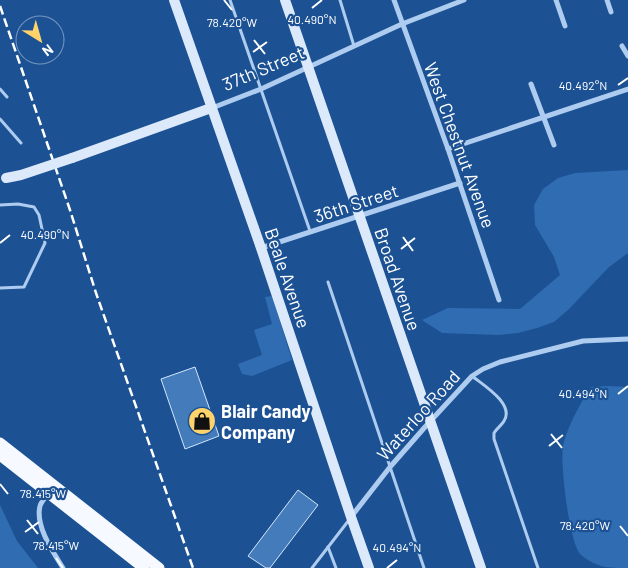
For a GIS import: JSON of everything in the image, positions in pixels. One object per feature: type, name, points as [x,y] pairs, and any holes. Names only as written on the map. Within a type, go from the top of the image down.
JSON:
[{"type":"main road","points":[[0,443],[144,568]]},
{"type":"main road","points":[[0,455],[52,489],[159,568]]},
{"type":"street","name":"Beale Avenue","points":[[174,0],[261,248],[369,568]]},
{"type":"street","name":"Broad Avenue","points":[[285,0],[481,568]]},
{"type":"street","name":"West Chestnut Avenue","points":[[394,0],[460,183],[499,300]]},
{"type":"street","name":"37th Street","points":[[3,178],[21,175],[72,158],[261,90],[402,24],[464,0]]},
{"type":"street","points":[[556,0],[565,26]]},
{"type":"street","points":[[607,0],[611,12]]},
{"type":"street","points":[[622,46],[628,56]]},
{"type":"street","points":[[531,84],[554,145]]},
{"type":"street","points":[[448,149],[628,88]]},
{"type":"street","name":"36th Street","points":[[261,248],[460,183]]},
{"type":"street","name":"Waterloo Road","points":[[351,518],[390,467],[430,421],[472,376],[482,369],[524,355],[583,341],[628,338]]},
{"type":"street","points":[[52,489],[40,506],[40,519],[46,540],[63,568]]},
{"type":"lane","points":[[230,0],[310,232]]},
{"type":"lane","points":[[340,0],[354,46]]},
{"type":"lane","points":[[0,89],[7,97]]},
{"type":"lane","points":[[0,119],[21,143]]},
{"type":"lane","points":[[0,205],[18,204],[34,207],[39,215],[45,243],[24,287],[0,288]]},
{"type":"lane","points":[[328,282],[424,568]]},
{"type":"lane","points":[[472,376],[501,400],[507,410],[505,421],[494,433],[494,439],[538,568]]},
{"type":"lane","points":[[312,568],[351,518]]},
{"type":"lane","points":[[328,547],[336,568]]},
{"type":"shaded area","points":[[628,170],[628,253],[609,267],[554,322],[518,333],[499,335],[442,333],[422,320],[448,308],[520,309],[560,275],[554,257],[535,225],[534,205],[543,189],[558,178],[575,173]]},
{"type":"shaded area","points":[[272,296],[292,360],[252,376],[242,374],[238,364],[262,355],[254,330],[272,324],[265,297]]},
{"type":"shaded area","points":[[591,387],[628,387],[628,568],[614,568],[592,563],[581,555],[577,548],[569,520],[564,485],[563,446],[571,424]]},
{"type":"shaded area","points":[[0,505],[17,541],[38,568],[0,568]]},
{"type":"building","points":[[195,367],[219,436],[185,449],[161,379]]},
{"type":"building","points":[[298,490],[318,505],[270,568],[266,568],[248,556]]},
{"type":"railway","points":[[0,6],[70,210],[96,293],[193,568]]},
{"type":"place","name":"Blair Candy Company","points":[[202,421]]}]
